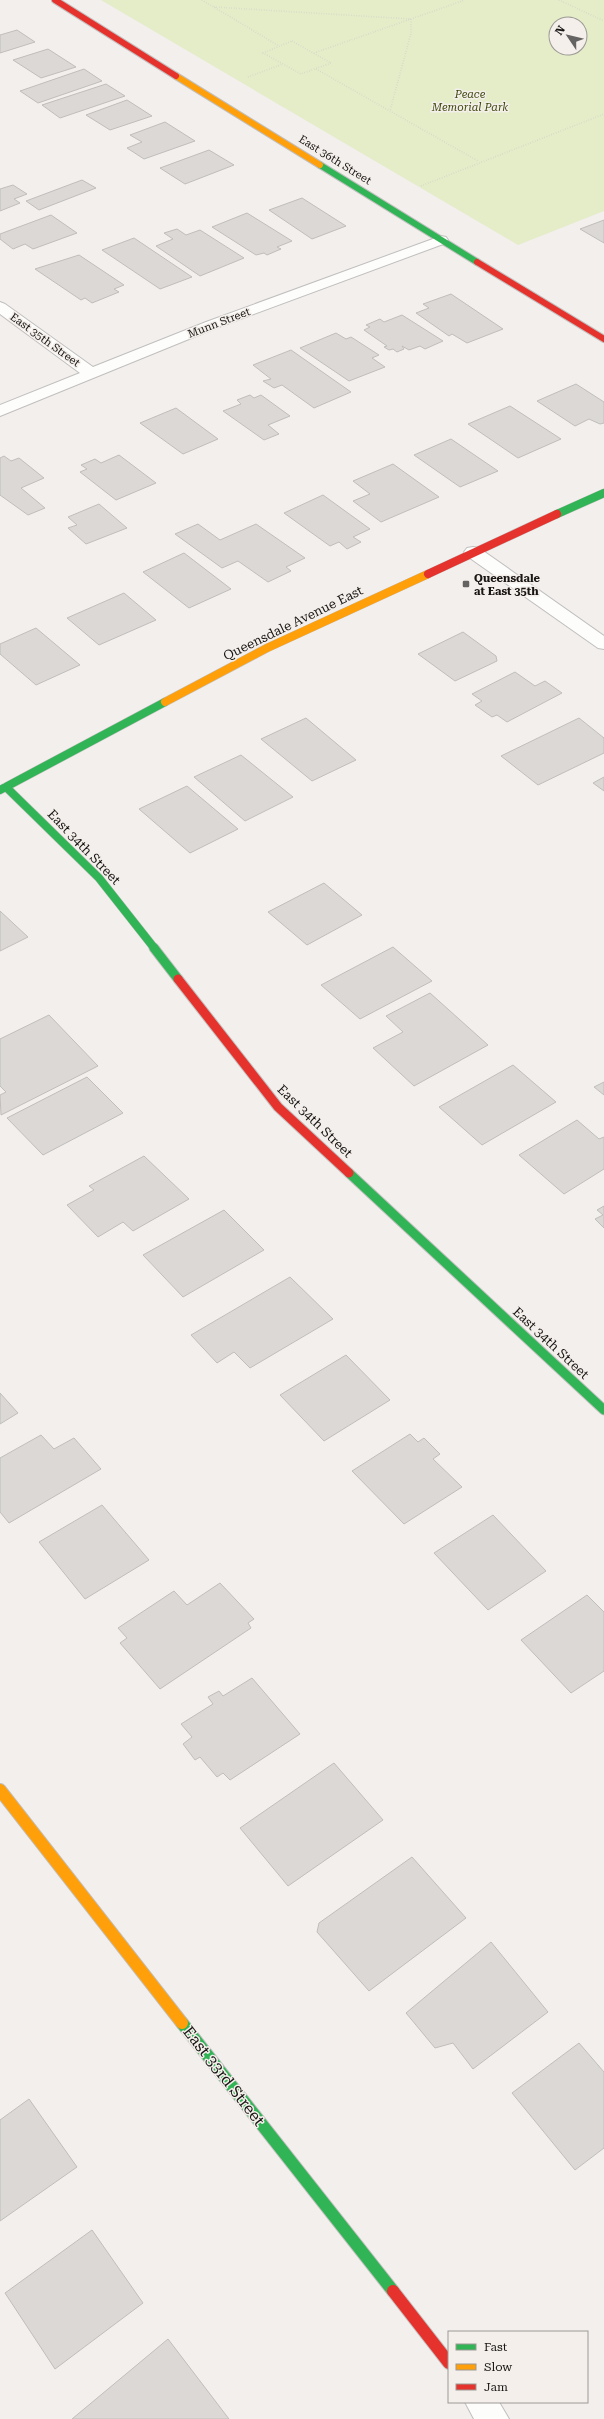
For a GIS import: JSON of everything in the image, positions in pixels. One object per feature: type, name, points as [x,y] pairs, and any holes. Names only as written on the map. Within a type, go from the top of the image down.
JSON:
[{"type":"street","name":"East 36th Street","points":[[55,0],[206,92],[380,203],[604,339]]},
{"type":"street","name":"Munn Street","points":[[0,411],[211,325],[441,240]]},
{"type":"street","name":"East 35th Street","points":[[0,307],[91,373]]},
{"type":"street","name":"Queensdale Avenue East","points":[[3,789],[267,648],[604,493]]},
{"type":"street","points":[[473,552],[604,644]]},
{"type":"street","name":"East 34th Street","points":[[3,789],[99,878],[278,1107],[604,1410]]},
{"type":"street","name":"East 33rd Street","points":[[0,1790],[448,2362]]},
{"type":"street","points":[[481,2403],[493,2419]]},
{"type":"path","points":[[202,0],[279,46]]},
{"type":"path","points":[[314,53],[465,0]]},
{"type":"path","points":[[559,0],[604,22]]},
{"type":"path","points":[[214,7],[411,19]]},
{"type":"path","points":[[390,111],[411,33],[411,19]]},
{"type":"path","points":[[292,42],[314,53],[331,63],[301,74],[263,53],[292,42]]},
{"type":"path","points":[[316,69],[478,161]]},
{"type":"path","points":[[380,203],[478,161],[604,114]]},
{"type":"green space","name":"Peace Memorial Park","points":[[101,0],[604,0],[604,211],[518,245]]},
{"type":"building","points":[[17,30],[35,42],[0,53],[0,35]]},
{"type":"building","points":[[48,49],[76,67],[41,78],[13,60]]},
{"type":"building","points":[[84,69],[102,81],[38,103],[20,91]]},
{"type":"building","points":[[106,84],[125,96],[60,118],[42,105]]},
{"type":"building","points":[[127,100],[152,116],[110,130],[86,115]]},
{"type":"building","points":[[165,122],[195,141],[144,159],[127,148],[142,142],[130,135]]},
{"type":"building","points":[[209,150],[234,165],[185,184],[160,168]]},
{"type":"building","points":[[82,180],[96,188],[39,210],[26,201]]},
{"type":"building","points":[[13,185],[27,194],[14,199],[20,203],[0,211],[0,189]]},
{"type":"building","points":[[302,198],[346,226],[312,239],[269,210]]},
{"type":"building","points":[[247,213],[292,241],[277,247],[281,249],[267,255],[264,253],[256,255],[212,227]]},
{"type":"building","points":[[51,215],[77,233],[33,249],[25,244],[13,249],[0,239],[0,234]]},
{"type":"building","points":[[604,220],[604,243],[580,229]]},
{"type":"building","points":[[177,229],[186,235],[200,230],[244,258],[200,276],[156,246],[173,239],[164,233]]},
{"type":"building","points":[[134,238],[192,277],[160,289],[102,250]]},
{"type":"building","points":[[79,255],[124,285],[114,289],[119,292],[92,303],[85,298],[81,300],[35,269]]},
{"type":"building","points":[[451,294],[503,329],[467,343],[452,334],[449,336],[416,313],[429,308],[423,304]]},
{"type":"building","points":[[402,315],[443,341],[425,349],[420,346],[409,350],[402,346],[404,349],[397,352],[393,349],[389,350],[384,347],[387,346],[364,330],[370,327],[366,325],[380,319],[384,322]]},
{"type":"building","points":[[336,333],[346,339],[351,337],[379,355],[372,358],[385,367],[349,381],[300,348]]},
{"type":"building","points":[[291,350],[351,392],[314,408],[282,385],[274,388],[263,381],[271,379],[253,365]]},
{"type":"building","points":[[576,384],[604,402],[604,423],[600,424],[589,419],[575,426],[537,401]]},
{"type":"building","points":[[250,395],[254,398],[261,395],[290,416],[268,425],[279,434],[264,440],[223,411],[241,404],[237,400]]},
{"type":"building","points":[[510,406],[561,439],[518,458],[468,424]]},
{"type":"building","points":[[176,408],[218,439],[183,454],[140,423]]},
{"type":"building","points":[[451,439],[498,471],[460,487],[414,455]]},
{"type":"building","points":[[119,455],[156,483],[116,500],[80,472],[87,469],[81,465],[95,459],[101,463]]},
{"type":"building","points":[[4,456],[11,461],[19,458],[44,478],[21,488],[45,508],[28,515],[0,495],[0,458]]},
{"type":"building","points":[[393,464],[439,497],[381,522],[353,501],[370,494],[353,481]]},
{"type":"building","points":[[323,495],[370,529],[353,537],[361,542],[347,549],[339,542],[330,546],[284,513]]},
{"type":"building","points":[[99,504],[127,528],[86,544],[68,528],[77,525],[68,517]]},
{"type":"building","points":[[198,524],[220,540],[256,524],[305,558],[286,567],[291,571],[268,582],[238,561],[222,568],[175,534]]},
{"type":"building","points":[[184,553],[231,589],[189,608],[143,572]]},
{"type":"building","points":[[124,593],[156,620],[99,645],[67,618]]},
{"type":"building","points":[[36,628],[80,665],[36,685],[0,654],[0,644]]},
{"type":"building","points":[[463,632],[496,656],[497,661],[455,681],[418,654]]},
{"type":"building","points":[[515,672],[535,686],[545,681],[562,693],[507,722],[497,715],[492,717],[475,705],[482,701],[472,694]]},
{"type":"building","points":[[306,718],[356,760],[312,781],[261,739]]},
{"type":"building","points":[[579,718],[604,738],[604,753],[538,785],[501,756]]},
{"type":"building","points":[[241,755],[293,797],[245,821],[194,777]]},
{"type":"building","points":[[604,777],[604,791],[593,783]]},
{"type":"building","points":[[187,786],[238,829],[190,853],[139,809]]},
{"type":"building","points":[[324,883],[362,915],[307,945],[268,912]]},
{"type":"building","points":[[0,911],[28,937],[0,951]]},
{"type":"building","points":[[393,947],[432,981],[360,1019],[321,985]]},
{"type":"building","points":[[430,993],[488,1045],[414,1086],[373,1048],[403,1032],[386,1016]]},
{"type":"building","points":[[49,1015],[98,1066],[1,1115],[0,1095],[6,1092],[0,1086],[0,1039]]},
{"type":"building","points":[[513,1065],[556,1102],[482,1145],[439,1107]]},
{"type":"building","points":[[87,1077],[123,1113],[43,1155],[7,1118]]},
{"type":"building","points":[[604,1082],[604,1095],[594,1087]]},
{"type":"building","points":[[577,1120],[599,1139],[604,1137],[604,1169],[564,1194],[519,1155]]},
{"type":"building","points":[[144,1156],[189,1199],[133,1231],[123,1222],[98,1237],[67,1205],[94,1190],[89,1186]]},
{"type":"building","points":[[604,1206],[604,1228],[595,1219],[603,1215],[597,1210]]},
{"type":"building","points":[[224,1210],[264,1250],[183,1297],[143,1255]]},
{"type":"building","points":[[290,1277],[333,1319],[250,1368],[234,1352],[217,1363],[191,1335]]},
{"type":"building","points":[[346,1355],[390,1400],[324,1441],[280,1395]]},
{"type":"building","points":[[0,1393],[18,1413],[0,1424]]},
{"type":"building","points":[[410,1434],[418,1442],[424,1438],[440,1454],[433,1459],[462,1487],[404,1524],[352,1471]]},
{"type":"building","points":[[41,1435],[54,1449],[74,1438],[101,1469],[9,1523],[0,1512],[0,1458]]},
{"type":"building","points":[[102,1505],[149,1560],[85,1599],[39,1542]]},
{"type":"building","points":[[493,1515],[546,1571],[488,1610],[434,1553]]},
{"type":"building","points":[[220,1583],[254,1619],[248,1623],[251,1628],[160,1689],[120,1643],[127,1638],[118,1628],[174,1591],[187,1605]]},
{"type":"building","points":[[587,1595],[604,1612],[604,1671],[571,1693],[521,1640]]},
{"type":"building","points":[[252,1678],[300,1734],[230,1780],[223,1773],[217,1777],[200,1757],[195,1760],[183,1744],[192,1737],[181,1724],[213,1704],[208,1697],[219,1691],[223,1696]]},
{"type":"building","points":[[334,1763],[383,1820],[288,1886],[240,1828]]},
{"type":"building","points":[[412,1857],[466,1918],[369,1991],[317,1932],[319,1923]]},
{"type":"building","points":[[491,1942],[548,2012],[473,2069],[453,2043],[435,2048],[406,2013]]},
{"type":"building","points":[[579,2043],[604,2072],[604,2148],[575,2170],[512,2093]]},
{"type":"building","points":[[29,2099],[77,2167],[0,2221],[0,2120]]},
{"type":"building","points":[[92,2230],[143,2303],[55,2369],[5,2293]]},
{"type":"building","points":[[168,2339],[229,2419],[72,2419]]},
{"type":"traffic: fast","points":[[320,165],[477,262]]},
{"type":"traffic: fast","points":[[557,514],[604,493]]},
{"type":"traffic: fast","points":[[0,790],[165,702]]},
{"type":"traffic: fast","points":[[6,787],[99,878],[178,979]]},
{"type":"traffic: fast","points":[[349,1173],[604,1410]]},
{"type":"traffic: fast","points":[[182,2023],[393,2291]]},
{"type":"traffic: slow","points":[[176,76],[320,165]]},
{"type":"traffic: slow","points":[[165,702],[267,648],[428,574]]},
{"type":"traffic: slow","points":[[0,1790],[182,2023]]},
{"type":"traffic: jam","points":[[55,0],[176,76]]},
{"type":"traffic: jam","points":[[477,262],[604,339]]},
{"type":"traffic: jam","points":[[428,574],[557,514]]},
{"type":"traffic: jam","points":[[178,979],[278,1107],[349,1173]]},
{"type":"traffic: jam","points":[[393,2291],[448,2362]]},
{"type":"place","name":"Queensdale at East 35th","points":[[466,584]]}]
